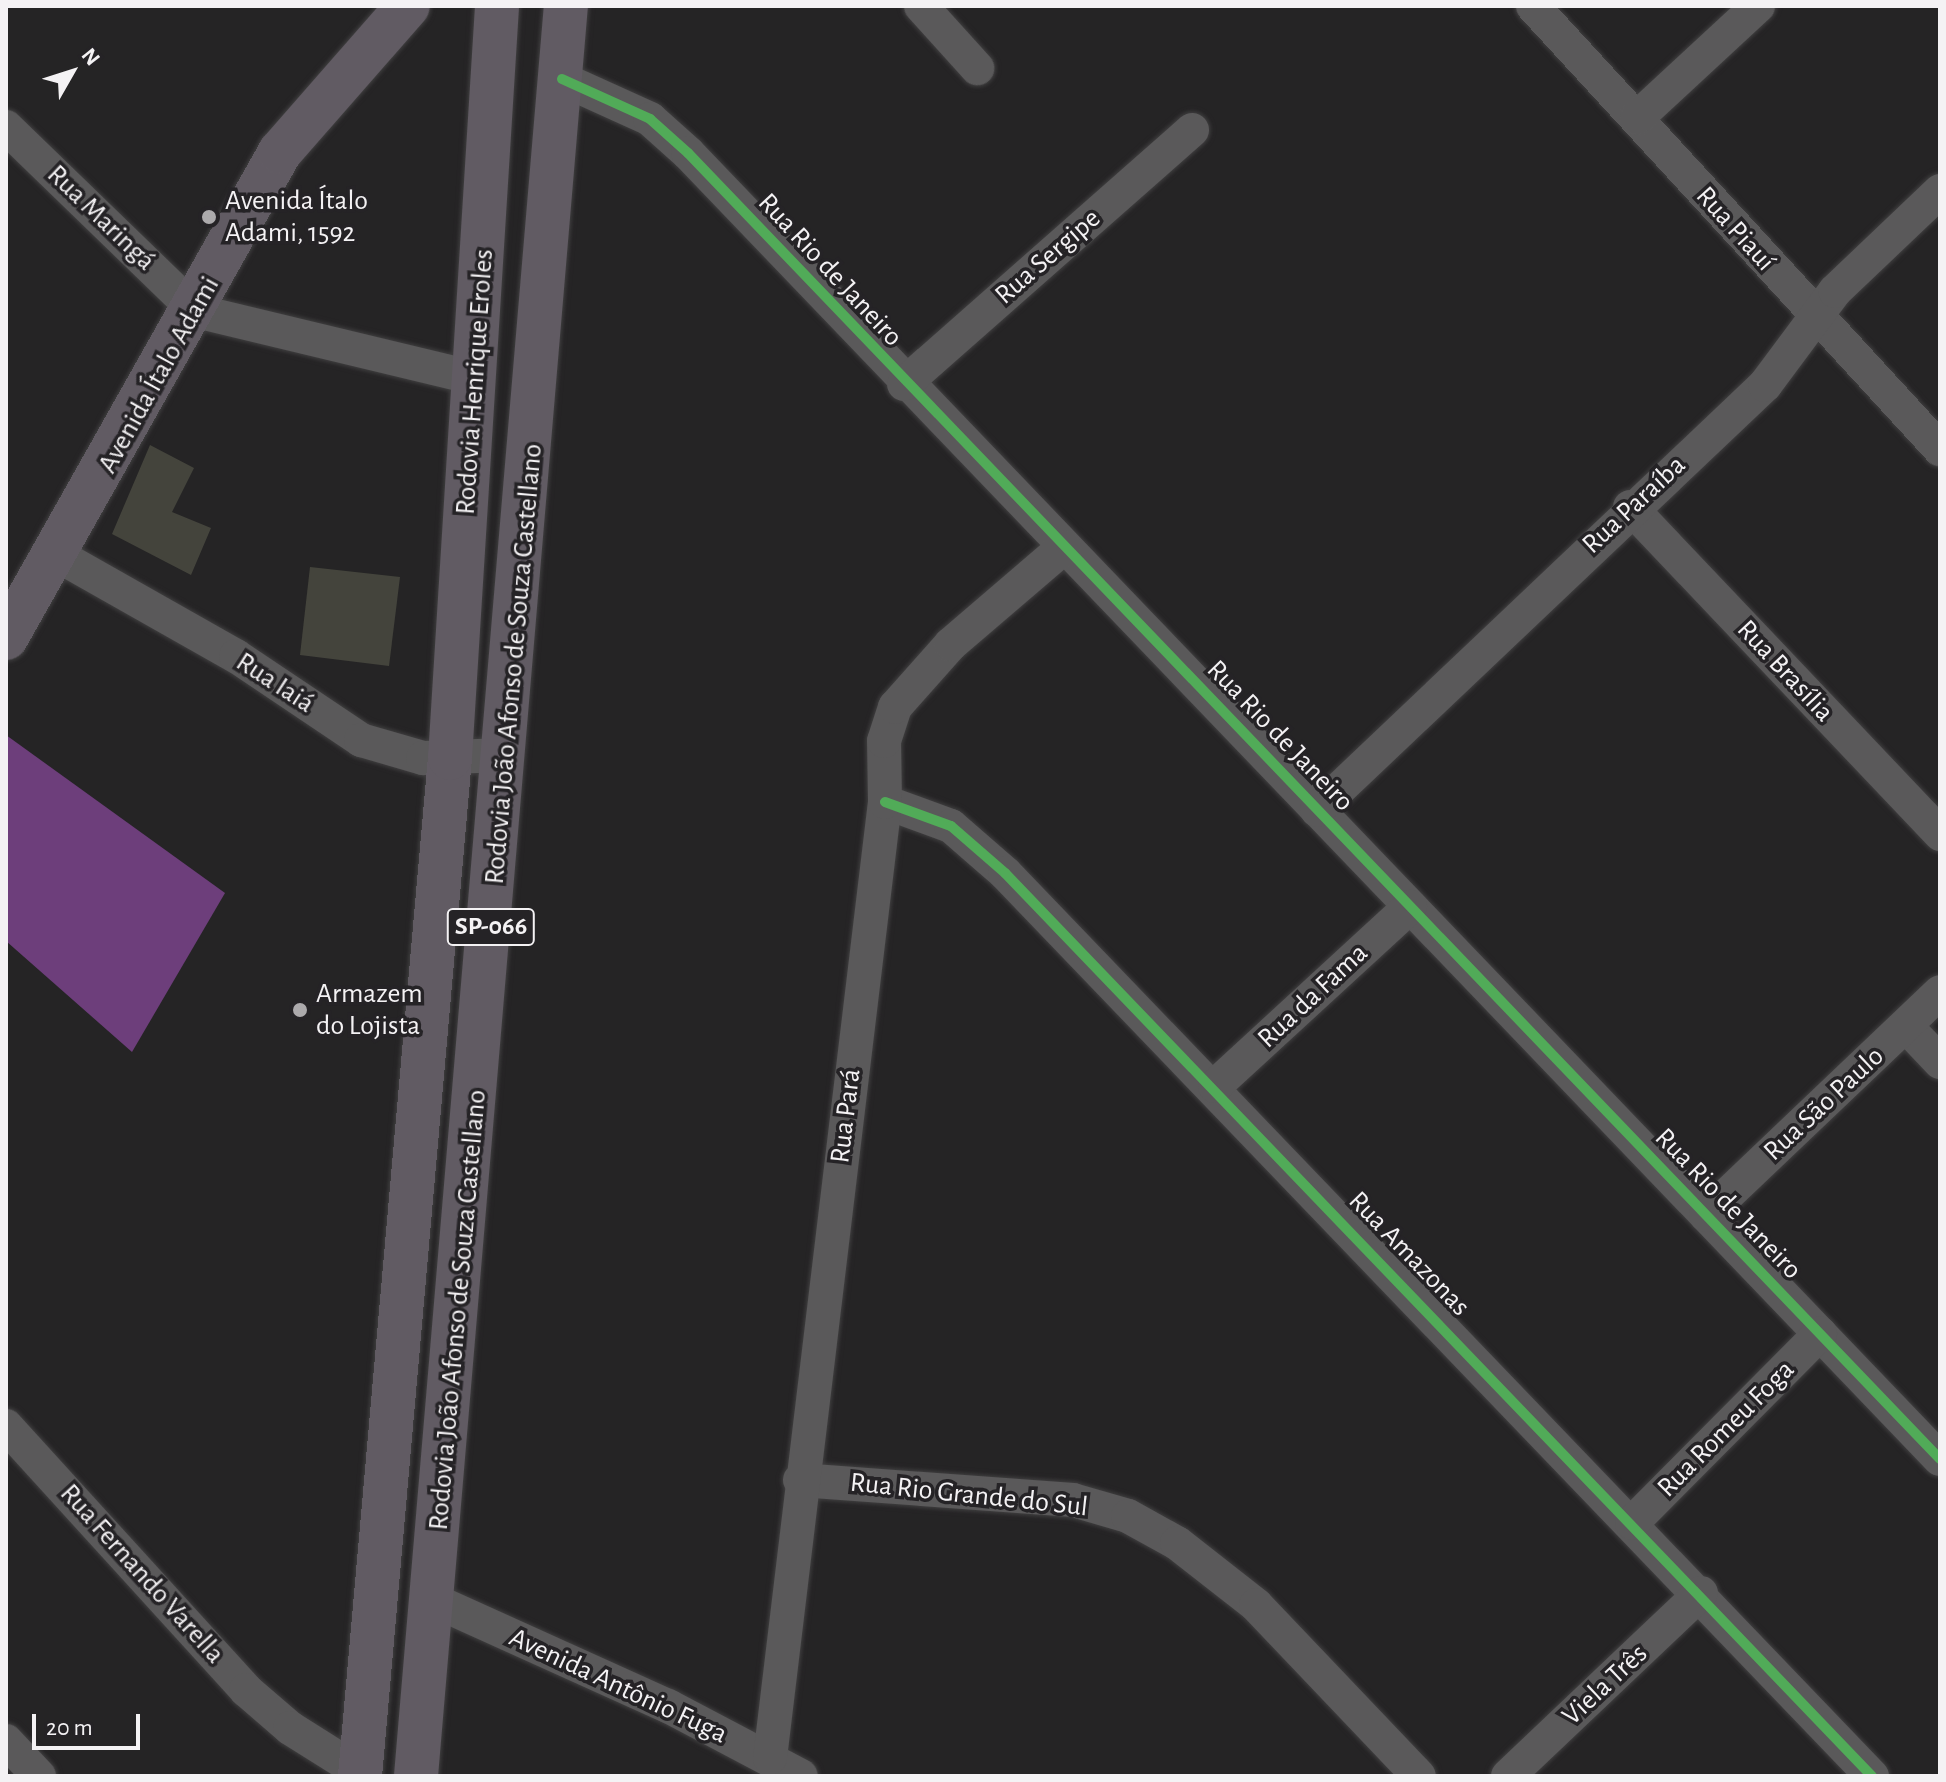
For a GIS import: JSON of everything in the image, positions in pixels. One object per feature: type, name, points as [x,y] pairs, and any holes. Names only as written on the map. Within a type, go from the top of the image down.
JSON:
[{"type":"main road","name":"Avenida Ítalo Adami","points":[[6,638],[59,556],[196,311],[280,152],[408,6]]},
{"type":"main road","name":"Rodovia Henrique Eroles","points":[[450,758],[497,6]]},
{"type":"main road","name":"SP-066","points":[[562,79],[566,6]]},
{"type":"main road","name":"Rodovia João Afonso de Souza Castellano","points":[[416,1776],[562,79]]},
{"type":"main road","name":"Rodovia João Afonso de Souza Castellano","points":[[360,1774],[450,758]]},
{"type":"street","points":[[921,6],[977,68]]},
{"type":"street","points":[[1637,118],[1758,6]]},
{"type":"street","name":"Rua Piauí","points":[[1536,7],[1814,318],[1940,449]]},
{"type":"street","name":"Rua Rio de Janeiro","points":[[562,79],[650,119],[1940,1459]]},
{"type":"street","name":"Rua Maringá","points":[[6,127],[196,311]]},
{"type":"street","name":"Rua Sergipe","points":[[904,384],[1192,130]]},
{"type":"street","name":"Rua Paraíba","points":[[1317,810],[1630,507],[1765,385],[1814,318],[1864,259],[1940,191]]},
{"type":"street","points":[[196,311],[476,378]]},
{"type":"street","name":"Rua Brasília","points":[[1630,507],[1940,834]]},
{"type":"street","name":"Rua Pará","points":[[770,1758],[800,1480],[885,802],[884,741],[895,707],[963,631],[1064,547]]},
{"type":"street","name":"Rua Iaiá","points":[[59,556],[236,656],[361,740],[423,758],[505,755]]},
{"type":"street","name":"Rua Amazonas","points":[[885,802],[921,811],[974,844],[1215,1086],[1872,1776]]},
{"type":"street","name":"Rua da Fama","points":[[1215,1086],[1410,907]]},
{"type":"street","name":"Rua São Paulo","points":[[1706,1215],[1940,992]]},
{"type":"street","points":[[1906,1026],[1940,1062]]},
{"type":"street","name":"Rua Romeu Foga","points":[[1632,1523],[1820,1334]]},
{"type":"street","name":"Rua Fernando Varella","points":[[6,1426],[246,1690],[290,1728],[360,1774]]},
{"type":"street","name":"Rua Rio Grande do Sul","points":[[800,1480],[1073,1500],[1128,1516],[1177,1543],[1256,1605],[1419,1776]]},
{"type":"street","name":"Viela Três","points":[[1508,1776],[1701,1593]]},
{"type":"street","name":"Avenida Antônio Fuga","points":[[433,1600],[770,1758],[801,1776]]},
{"type":"street","points":[[6,1741],[39,1776]]},
{"type":"shaded area","points":[[6,735],[225,893],[132,1052],[6,941]]},
{"type":"building","points":[[150,445],[194,468],[172,512],[211,528],[191,575],[112,534]]},
{"type":"building","points":[[310,567],[400,577],[389,666],[300,655]]},
{"type":"cycle path","points":[[562,79],[650,119],[688,153],[1940,1459]]},
{"type":"cycle path","points":[[885,802],[951,826],[1005,873],[1872,1776]]},
{"type":"place","name":"Avenida Ítalo Adami, 1592","points":[[209,217]]},
{"type":"place","name":"Armazem do Lojista","points":[[300,1010]]}]
